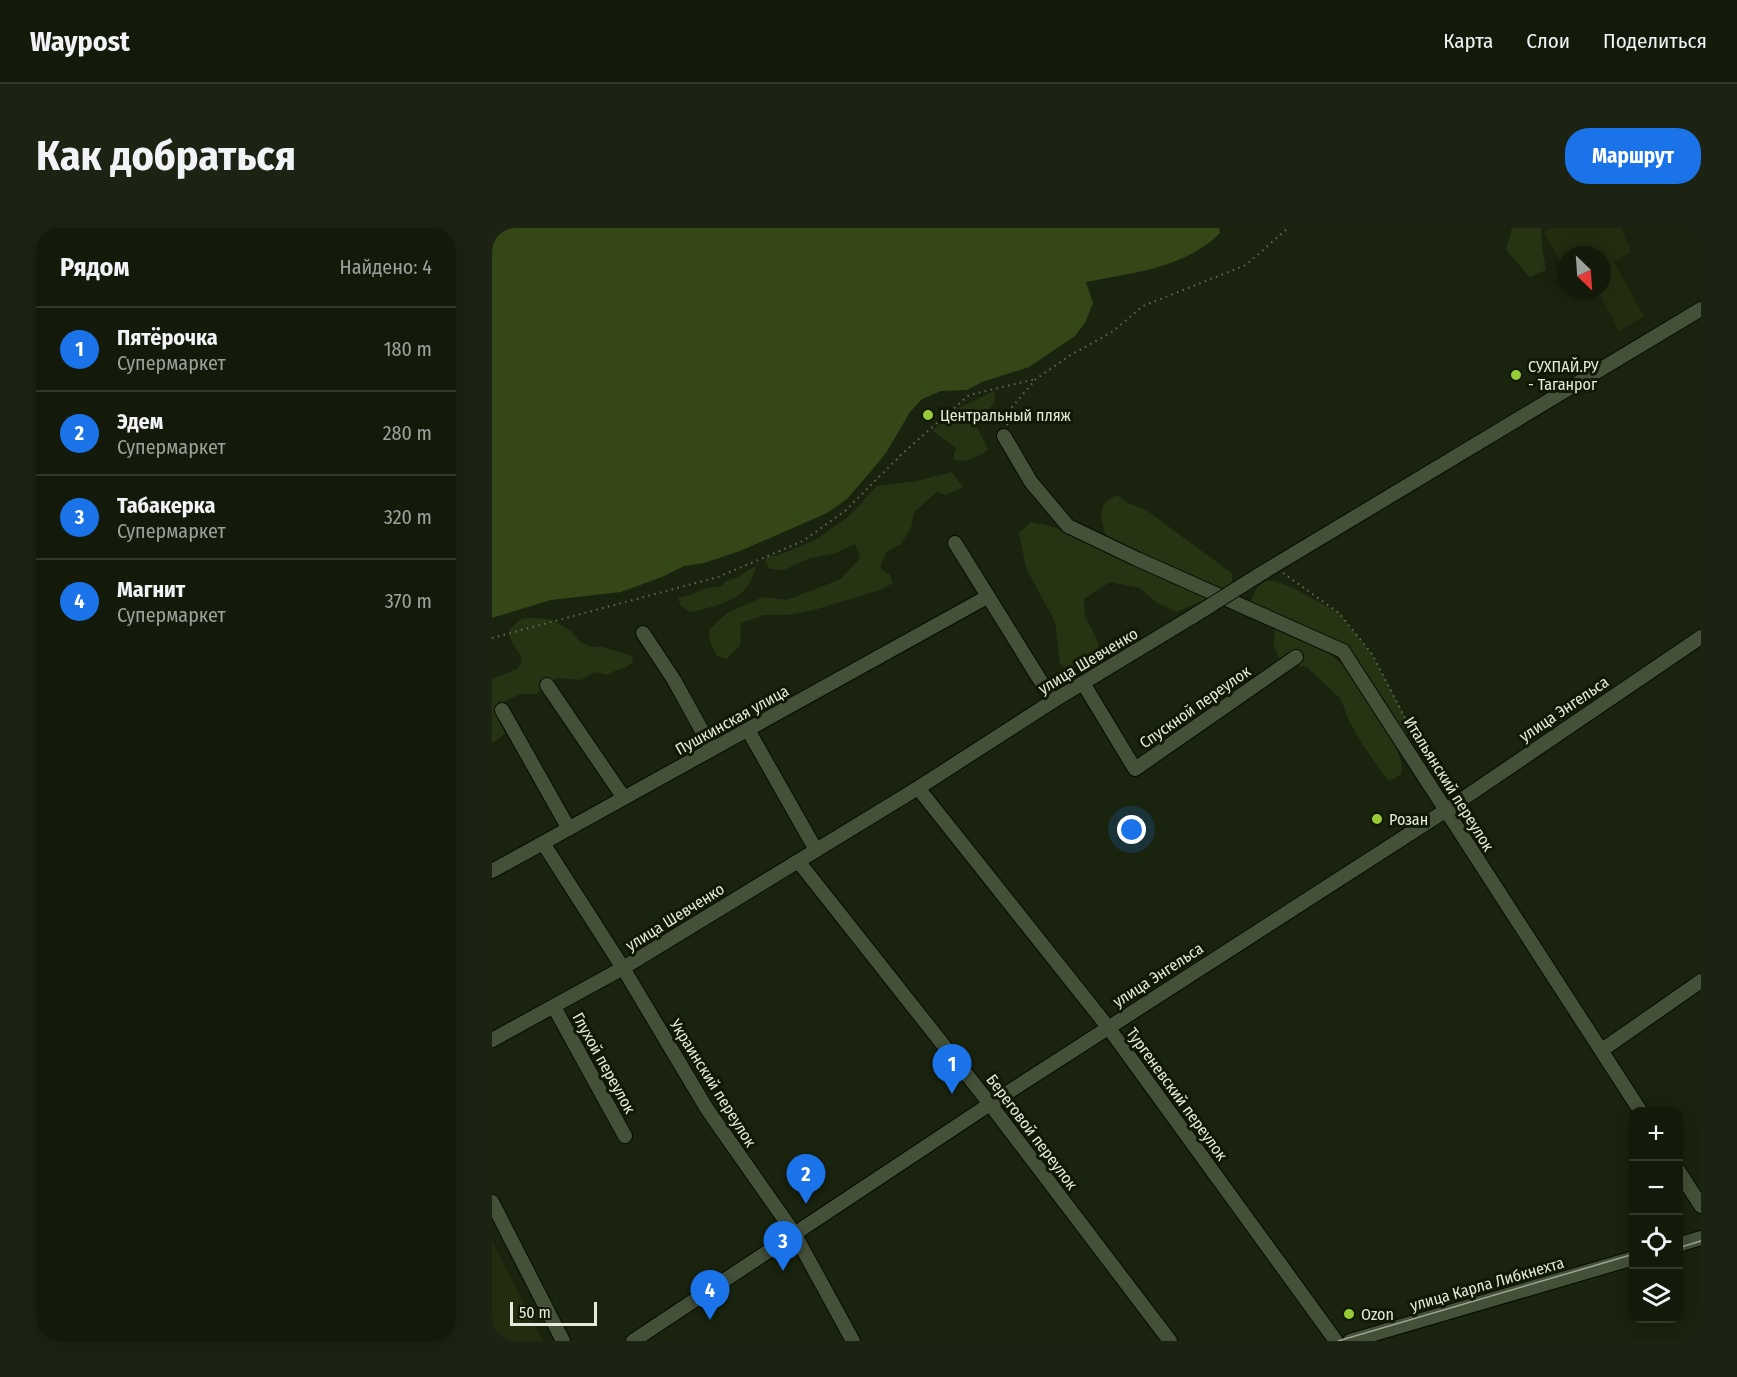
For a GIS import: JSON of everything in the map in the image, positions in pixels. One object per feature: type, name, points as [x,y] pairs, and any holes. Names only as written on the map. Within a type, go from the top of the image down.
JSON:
[{"type":"street","name":"улица Шевченко","points":[[492,1040],[623,968],[918,788],[1053,701],[1262,573],[1701,309]]},
{"type":"street","name":"Итальянский переулок","points":[[1004,436],[1031,482],[1068,526],[1343,651],[1638,1107]]},
{"type":"street","points":[[955,543],[1053,701]]},
{"type":"street","name":"Пушкинская улица","points":[[492,871],[987,597]]},
{"type":"street","points":[[644,633],[674,680],[712,749]]},
{"type":"street","name":"улица Энгельса","points":[[633,1341],[990,1104],[1445,811],[1701,637]]},
{"type":"street","name":"Спускной переулок","points":[[1083,684],[1135,769],[1296,657]]},
{"type":"street","points":[[547,685],[624,798]]},
{"type":"street","points":[[502,710],[569,829]]},
{"type":"street","points":[[748,730],[816,850]]},
{"type":"street","name":"Тургеневский переулок","points":[[918,788],[1108,1027],[1336,1341]]},
{"type":"street","name":"Украинский переулок","points":[[543,843],[623,968],[707,1109],[794,1233],[853,1341]]},
{"type":"street","name":"Береговой переулок","points":[[798,861],[990,1104],[1170,1341]]},
{"type":"street","points":[[1602,1050],[1701,981]]},
{"type":"street","name":"Глухой переулок","points":[[554,1007],[625,1136]]},
{"type":"street","points":[[1683,1178],[1701,1206]]},
{"type":"street","points":[[492,1202],[563,1341]]},
{"type":"street","points":[[1683,1243],[1701,1238]]},
{"type":"street","name":"улица Карла Либкнехта","points":[[1350,1341],[1370,1338],[1629,1260]]},
{"type":"path","points":[[1004,436],[1012,407],[1036,379],[1069,356],[1112,332],[1143,306],[1246,266],[1288,228]]},
{"type":"path","points":[[492,638],[718,577],[803,541],[846,510],[902,454],[969,395],[1036,379]]},
{"type":"shaded area","points":[[492,228],[1219,228],[1220,233],[1206,245],[1174,262],[1139,272],[1086,282],[1093,303],[1085,323],[1075,336],[1029,367],[982,382],[967,390],[941,391],[922,399],[910,412],[886,453],[872,470],[847,499],[827,513],[740,551],[704,563],[684,566],[621,592],[551,600],[492,618]]},
{"type":"shaded area","points":[[1512,228],[1541,228],[1546,270],[1530,277],[1506,250]]},
{"type":"shaded area","points":[[1550,228],[1621,228],[1631,252],[1614,262],[1644,316],[1619,331],[1603,300],[1611,300],[1611,246],[1557,246],[1557,256],[1544,232]]},
{"type":"shaded area","points":[[994,391],[995,401],[991,407],[973,419],[988,449],[972,459],[962,461],[953,459],[956,448],[933,431],[951,412]]},
{"type":"shaded area","points":[[952,472],[963,487],[946,495],[937,492],[914,512],[911,528],[901,544],[886,552],[880,568],[890,575],[893,583],[880,590],[814,610],[787,615],[764,615],[741,623],[740,646],[726,659],[716,655],[710,641],[709,630],[727,613],[763,597],[787,600],[841,579],[860,558],[855,544],[833,554],[810,558],[784,570],[770,569],[765,561],[768,555],[777,556],[817,539],[849,516],[877,486],[916,481]]},
{"type":"shaded area","points":[[1118,495],[1124,501],[1146,510],[1233,574],[1231,586],[1215,599],[1206,599],[1177,612],[1157,603],[1140,588],[1110,582],[1084,599],[1085,617],[1097,639],[1100,652],[1083,666],[1068,671],[1060,663],[1055,622],[1026,568],[1019,533],[1031,522],[1054,527],[1110,554],[1101,513],[1108,500]]},
{"type":"shaded area","points":[[756,566],[747,587],[732,599],[713,607],[691,612],[681,606],[678,598],[703,589],[721,586]]},
{"type":"shaded area","points":[[1266,581],[1276,581],[1293,588],[1339,613],[1372,654],[1413,732],[1404,735],[1344,658],[1325,650],[1345,667],[1390,732],[1402,763],[1401,774],[1390,781],[1383,774],[1348,719],[1341,699],[1307,667],[1282,664],[1273,644],[1275,635],[1273,625],[1262,619],[1251,601],[1257,587]]},
{"type":"shaded area","points":[[521,619],[550,619],[571,631],[580,642],[632,656],[633,662],[608,675],[594,672],[581,680],[556,678],[537,694],[520,694],[498,705],[500,721],[505,734],[492,743],[492,679],[517,669],[522,662],[511,640],[509,630]]},
{"type":"shaded area","points":[[492,1241],[543,1341],[492,1341]]},
{"type":"tram line","points":[[1683,1246],[1701,1241]]},
{"type":"tram line","points":[[1338,1341],[1629,1255]]},
{"type":"place","name":"СУХПАЙ.РУ - Таганрог","points":[[1516,375]]},
{"type":"place","name":"Центральный пляж","points":[[928,415]]},
{"type":"place","name":"Розан","points":[[1377,819]]},
{"type":"place","name":"Пятёрочка","points":[[952,1094]]},
{"type":"place","name":"Эдем","points":[[806,1204]]},
{"type":"place","name":"Табакерка","points":[[783,1271]]},
{"type":"place","name":"Ozon","points":[[1349,1314]]},
{"type":"place","name":"Магнит","points":[[710,1320]]}]
